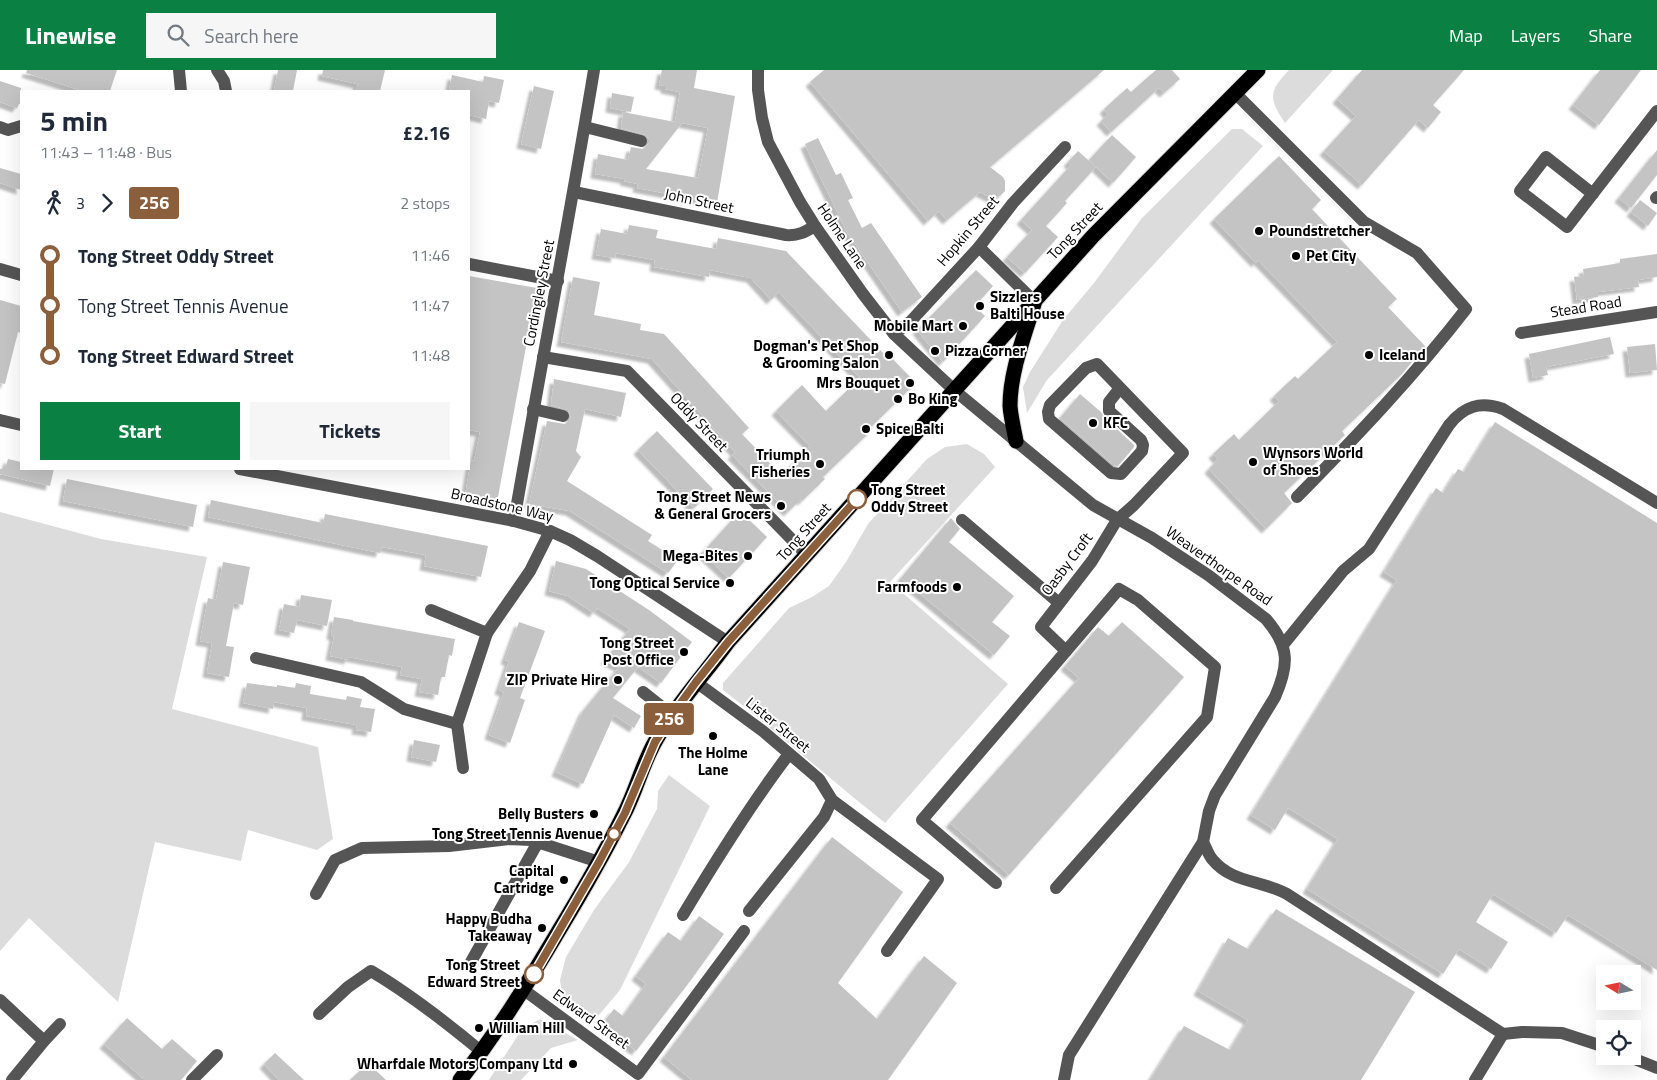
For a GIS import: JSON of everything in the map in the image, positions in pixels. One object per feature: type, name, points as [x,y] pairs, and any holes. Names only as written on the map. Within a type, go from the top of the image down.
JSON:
[{"type":"highway","name":"Tong Street","points":[[460,1080],[482,1052],[524,990],[599,862],[625,813],[655,742],[696,682],[728,642],[1093,236],[1258,70]]},
{"type":"highway","points":[[1016,441],[1010,407],[1012,386],[1015,367],[1034,302]]},
{"type":"street","points":[[179,70],[181,90]]},
{"type":"street","points":[[216,70],[224,80],[226,90]]},
{"type":"street","name":"Cordingley Street","points":[[514,521],[574,192],[594,70]]},
{"type":"street","name":"Holme Lane","points":[[758,70],[758,90],[768,142],[800,202],[863,294],[894,334],[954,390]]},
{"type":"street","points":[[1235,93],[1364,222],[1417,252],[1466,309],[1418,368],[1353,440],[1298,496]]},
{"type":"street","points":[[1593,194],[1546,157],[1520,191],[1567,227],[1593,194],[1657,112]]},
{"type":"street","points":[[0,127],[8,130],[20,126]]},
{"type":"street","points":[[585,127],[641,141]]},
{"type":"street","name":"Hopkin Street","points":[[894,334],[911,321],[979,248],[1013,202],[1065,147]]},
{"type":"street","name":"John Street","points":[[574,192],[786,235],[796,236],[815,226]]},
{"type":"street","points":[[979,248],[1034,302]]},
{"type":"street","points":[[470,264],[558,281]]},
{"type":"street","points":[[0,269],[20,275]]},
{"type":"street","name":"Stead Road","points":[[1521,333],[1657,312]]},
{"type":"street","name":"Oddy Street","points":[[543,357],[627,371],[807,555]]},
{"type":"street","points":[[1098,364],[1120,388],[1109,402],[1109,411],[1141,440],[1143,448],[1123,473],[1116,475],[1111,473],[1051,423],[1048,416],[1050,405],[1086,368],[1098,364]]},
{"type":"street","name":"Oasby Croft","points":[[1066,651],[1041,627],[1092,561],[1117,520],[1134,506],[1182,453],[1120,388]]},
{"type":"street","name":"Weaverthorpe Road","points":[[954,390],[1093,505],[1152,538],[1208,575],[1266,619],[1274,628],[1285,653],[1285,668],[1281,682],[1275,697],[1215,795],[1209,810],[1203,842]]},
{"type":"street","points":[[1283,645],[1343,571],[1369,549],[1449,425],[1455,417],[1473,406],[1483,405],[1503,409],[1657,503]]},
{"type":"street","points":[[533,409],[563,416]]},
{"type":"street","points":[[0,420],[20,425]]},
{"type":"street","name":"Broadstone Way","points":[[245,470],[514,521],[550,531],[597,556],[728,642]]},
{"type":"street","points":[[962,520],[1059,603]]},
{"type":"street","points":[[464,768],[457,724],[487,633],[530,571],[550,531]]},
{"type":"street","points":[[996,883],[922,820],[1119,589],[1138,600],[1215,667],[1207,717],[1056,888]]},
{"type":"street","points":[[432,610],[487,633]]},
{"type":"street","points":[[256,658],[360,682],[404,709],[457,724]]},
{"type":"street","name":"Lister Street","points":[[696,682],[764,732],[819,779],[832,800]]},
{"type":"street","points":[[643,692],[672,715]]},
{"type":"street","points":[[683,915],[712,867],[789,754]]},
{"type":"street","points":[[749,911],[824,817],[832,800],[938,879],[886,951]]},
{"type":"street","points":[[316,894],[335,860],[362,848],[449,846],[509,839],[531,840],[599,862]]},
{"type":"street","points":[[472,962],[538,842]]},
{"type":"street","points":[[1203,842],[1211,858],[1222,870],[1246,881],[1276,888],[1287,894],[1503,1034],[1522,1032],[1562,1033],[1596,1044]]},
{"type":"street","points":[[1064,1080],[1069,1055],[1203,842]]},
{"type":"street","name":"Edward Street","points":[[524,990],[638,1074],[744,931]]},
{"type":"street","points":[[319,1014],[348,987],[371,970],[450,1026],[482,1052]]},
{"type":"street","points":[[0,1000],[44,1041]]},
{"type":"street","points":[[12,1080],[60,1024]]},
{"type":"street","points":[[1475,1080],[1503,1034]]},
{"type":"street","points":[[192,1080],[217,1055]]},
{"type":"street","points":[[1641,1062],[1657,1068]]},
{"type":"shaded area","points":[[1289,70],[1333,70],[1285,123],[1276,107],[1273,95],[1274,89]]},
{"type":"shaded area","points":[[1232,129],[1242,129],[1263,146],[1047,380],[1027,413],[1023,387],[1030,372],[1063,320],[1094,283],[1142,218]]},
{"type":"shaded area","points":[[967,444],[984,454],[995,467],[890,582],[1008,684],[885,823],[723,690],[723,683],[789,608],[829,586],[846,562],[868,524],[927,459],[945,447]]},
{"type":"shaded area","points":[[0,512],[101,539],[207,557],[172,709],[318,747],[333,839],[317,850],[248,830],[241,861],[155,842],[118,1002],[29,918],[0,951]]},
{"type":"shaded area","points":[[669,775],[710,806],[620,990],[593,1022],[562,995],[560,980],[566,957],[594,910],[629,862],[657,809],[658,791]]},
{"type":"shaded area","points":[[540,1019],[578,1040],[551,1048],[521,1080],[489,1080],[522,1029]]},
{"type":"building","points":[[27,70],[117,70],[110,90],[80,90],[26,73]]},
{"type":"building","points":[[278,70],[297,70],[293,90],[274,90]]},
{"type":"building","points":[[323,70],[385,70],[380,90],[356,90],[358,84],[322,76]]},
{"type":"building","points":[[662,70],[697,70],[694,88],[735,96],[717,203],[637,188],[638,184],[624,181],[625,179],[595,174],[598,154],[628,160],[631,147],[643,149],[649,143],[646,135],[621,128],[623,112],[675,122],[680,92],[665,89],[665,86],[659,85]],"holes":[[[682,123],[708,128],[698,178],[646,169]]]},
{"type":"building","points":[[824,70],[1104,70],[990,167],[1003,177],[1005,181],[1005,191],[1001,195],[996,198],[980,192],[947,220],[939,211],[928,221],[810,82]]},
{"type":"building","points":[[1156,70],[1172,70],[1180,79],[1164,93],[1159,88],[1111,132],[1101,121],[1108,114],[1104,109],[1127,88],[1131,92]]},
{"type":"building","points":[[1362,70],[1464,70],[1433,105],[1441,112],[1428,128],[1419,120],[1362,185],[1324,151],[1356,116],[1337,99]]},
{"type":"building","points":[[1600,70],[1641,70],[1599,125],[1573,105]]},
{"type":"building","points":[[452,75],[483,82],[484,76],[504,80],[499,103],[489,101],[486,119],[470,115],[470,90],[449,90]]},
{"type":"building","points":[[0,81],[21,88],[20,104],[17,108],[0,102]]},
{"type":"building","points":[[534,86],[554,91],[541,149],[521,144]]},
{"type":"building","points":[[612,93],[634,97],[631,112],[610,108]]},
{"type":"building","points":[[1112,135],[1136,157],[1113,183],[1089,160]]},
{"type":"building","points":[[818,138],[836,175],[841,173],[853,198],[848,200],[862,228],[871,223],[922,297],[902,312],[847,232],[813,162],[805,144]]},
{"type":"building","points":[[1657,150],[1657,175],[1631,208],[1619,198]]},
{"type":"building","points":[[1078,151],[1096,167],[1065,201],[1067,203],[1046,226],[1058,237],[1025,273],[1007,257],[1032,230],[1021,220],[1071,165],[1068,162]]},
{"type":"building","points":[[1279,156],[1321,200],[1312,209],[1397,299],[1388,307],[1425,346],[1402,374],[1342,431],[1345,435],[1284,493],[1292,503],[1266,529],[1209,469],[1218,459],[1213,454],[1234,434],[1239,440],[1279,401],[1274,396],[1295,376],[1298,379],[1337,342],[1258,260],[1256,263],[1214,219]]},
{"type":"building","points":[[0,168],[20,174],[20,190],[0,183]]},
{"type":"building","points":[[1640,200],[1657,213],[1648,226],[1631,212]]},
{"type":"building","points":[[629,225],[658,230],[656,238],[716,249],[718,238],[786,251],[885,355],[887,353],[916,383],[870,428],[872,430],[823,477],[825,479],[788,512],[732,455],[735,452],[652,359],[561,342],[573,277],[600,282],[594,315],[641,324],[640,330],[664,334],[749,428],[742,434],[781,475],[810,446],[776,411],[802,385],[826,411],[860,378],[779,292],[771,300],[751,278],[710,270],[709,277],[654,267],[655,260],[616,253],[615,258],[596,255],[601,229],[627,234]]},
{"type":"building","points":[[1657,254],[1657,277],[1638,280],[1639,287],[1598,292],[1598,297],[1577,300],[1574,277],[1584,276],[1583,269],[1620,263],[1620,259]]},
{"type":"building","points":[[976,270],[993,286],[975,306],[985,316],[943,362],[917,330]]},
{"type":"building","points":[[470,276],[537,288],[497,502],[465,496],[471,460],[474,461],[480,432],[470,430]]},
{"type":"building","points":[[0,300],[20,306],[20,333],[18,332],[5,384],[0,383]]},
{"type":"building","points":[[1610,337],[1614,354],[1546,367],[1548,375],[1533,378],[1529,354]]},
{"type":"building","points":[[1655,344],[1657,370],[1630,373],[1627,347]]},
{"type":"building","points":[[554,379],[626,393],[621,417],[585,409],[576,451],[581,457],[567,481],[652,535],[648,541],[678,560],[668,573],[570,511],[529,504],[547,421],[565,424],[571,417],[568,410],[551,405]]},
{"type":"building","points":[[1080,394],[1134,445],[1118,466],[1114,465],[1060,418]]},
{"type":"building","points":[[1495,422],[1657,523],[1657,970],[1568,915],[1556,933],[1493,894],[1476,922],[1508,942],[1491,969],[1459,949],[1443,974],[1307,889],[1338,839],[1288,808],[1275,830],[1251,815],[1397,580],[1384,572],[1436,488],[1443,493],[1458,469],[1464,472]]},
{"type":"building","points":[[657,431],[713,489],[694,508],[638,450]]},
{"type":"building","points":[[8,459],[20,462],[20,470],[54,470],[50,486],[0,474],[0,469],[5,469]]},
{"type":"building","points":[[67,479],[197,505],[193,527],[63,501]]},
{"type":"building","points":[[211,500],[323,523],[325,514],[488,546],[481,577],[424,566],[426,555],[382,547],[380,553],[208,517]]},
{"type":"building","points":[[740,511],[767,537],[729,578],[702,553]]},
{"type":"building","name":"Farmfoods","points":[[951,518],[960,529],[949,542],[1014,596],[992,622],[1010,636],[994,655],[901,578]]},
{"type":"building","points":[[556,561],[586,569],[649,610],[692,642],[661,683],[638,667],[613,698],[641,716],[634,728],[614,715],[583,784],[556,772],[583,711],[619,667],[605,660],[630,629],[597,608],[594,613],[568,596],[549,591]]},
{"type":"building","points":[[223,562],[250,567],[243,605],[234,603],[226,646],[234,647],[229,677],[207,673],[212,643],[200,641],[208,598],[216,600]]},
{"type":"building","points":[[301,595],[332,600],[327,626],[297,620],[294,633],[279,630],[284,604],[299,607]]},
{"type":"building","points":[[334,617],[455,639],[452,656],[449,655],[445,677],[441,677],[438,695],[419,692],[422,679],[400,675],[402,667],[349,657],[349,660],[330,656],[334,636],[331,635]]},
{"type":"building","points":[[519,622],[545,631],[520,698],[525,700],[510,743],[489,735],[504,692],[499,690],[509,661],[505,660]]},
{"type":"building","points":[[1122,622],[1184,677],[1009,875],[950,823],[1079,678],[1065,666],[1098,627],[1109,636]]},
{"type":"building","points":[[247,683],[295,688],[296,683],[311,686],[310,694],[346,700],[347,696],[362,699],[360,707],[375,709],[371,732],[356,730],[357,725],[306,716],[307,708],[274,702],[273,709],[243,703]]},
{"type":"building","points":[[414,740],[440,745],[436,762],[411,757]]},
{"type":"building","points":[[832,837],[903,892],[838,983],[877,1019],[924,956],[957,983],[888,1080],[692,1080],[664,1057]]},
{"type":"building","points":[[1276,909],[1415,992],[1361,1080],[1150,1080],[1184,1026],[1230,1050],[1248,1020],[1198,991],[1228,938],[1248,949]]},
{"type":"building","points":[[699,916],[724,934],[636,1051],[602,1024],[614,1009],[623,1016],[646,984],[636,976],[668,932],[681,941]]},
{"type":"building","points":[[127,1018],[162,1049],[172,1039],[197,1061],[181,1080],[145,1080],[104,1044]]},
{"type":"building","points":[[275,1053],[304,1080],[279,1080],[264,1064]]},
{"type":"building","points":[[368,1063],[386,1080],[350,1080]]},
{"type":"bus line","name":"256","points":[[534,974],[599,862],[625,813],[655,742],[672,715],[728,642],[857,499]]},
{"type":"place","name":"Poundstretcher","points":[[1259,231]]},
{"type":"place","name":"Pet City","points":[[1296,256]]},
{"type":"place","name":"Sizzlers Balti House","points":[[980,306]]},
{"type":"place","name":"Mobile Mart","points":[[963,326]]},
{"type":"place","name":"Pizza Corner","points":[[935,351]]},
{"type":"place","name":"Dogman's Pet Shop & Grooming Salon","points":[[889,355]]},
{"type":"place","name":"Iceland","points":[[1369,355]]},
{"type":"place","name":"Mrs Bouquet","points":[[910,383]]},
{"type":"place","name":"Bo King","points":[[898,399]]},
{"type":"place","name":"KFC","points":[[1093,423]]},
{"type":"place","name":"Spice Balti","points":[[866,429]]},
{"type":"place","name":"Wynsors World of Shoes","points":[[1253,462]]},
{"type":"place","name":"Triumph Fisheries","points":[[820,464]]},
{"type":"place","name":"Tong Street Oddy Street","points":[[857,499]]},
{"type":"place","name":"Tong Street News & General Grocers","points":[[781,506]]},
{"type":"place","name":"Mega-Bites","points":[[748,556]]},
{"type":"place","name":"Tong Optical Service","points":[[730,583]]},
{"type":"place","name":"Farmfoods","points":[[957,587]]},
{"type":"place","name":"Tong Street Post Office","points":[[684,652]]},
{"type":"place","name":"ZIP Private Hire","points":[[618,680]]},
{"type":"place","name":"The Holme Lane","points":[[713,736]]},
{"type":"place","name":"Belly Busters","points":[[594,814]]},
{"type":"place","name":"Tong Street Tennis Avenue","points":[[614,834]]},
{"type":"place","name":"Capital Cartridge","points":[[564,880]]},
{"type":"place","name":"Happy Budha Takeaway","points":[[542,928]]},
{"type":"place","name":"Tong Street Edward Street","points":[[534,974]]},
{"type":"place","name":"William Hill","points":[[479,1028]]},
{"type":"place","name":"Wharfdale Motors Company Ltd","points":[[573,1064]]}]
